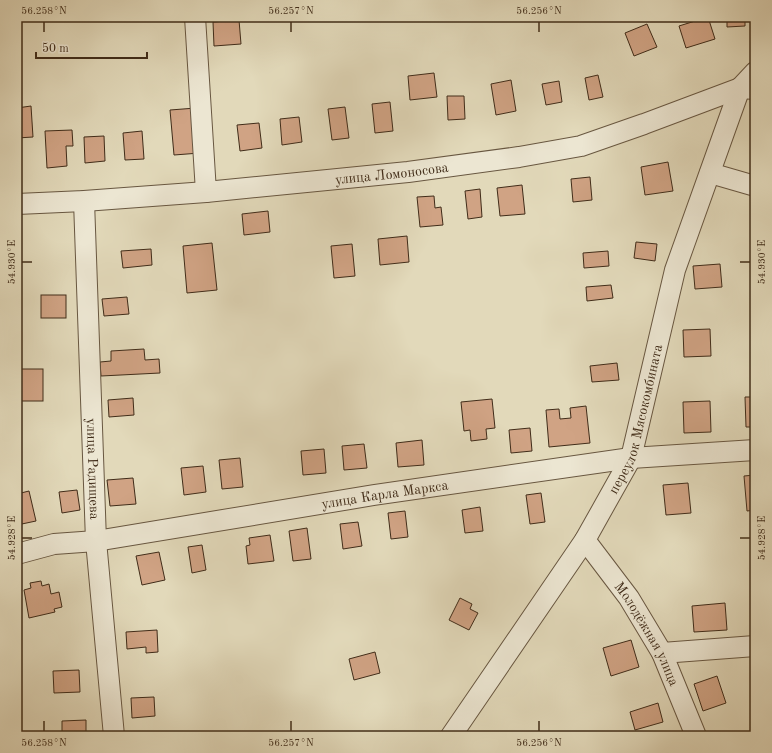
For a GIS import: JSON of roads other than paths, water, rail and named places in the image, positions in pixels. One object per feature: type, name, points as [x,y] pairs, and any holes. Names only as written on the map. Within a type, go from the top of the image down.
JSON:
[{"type":"street","points":[[195,17],[206,192]]},
{"type":"street","name":"переулок Мясокомбината","points":[[451,736],[584,540],[631,458],[675,270],[710,173],[755,72]]},
{"type":"street","name":"улица Ломоносова","points":[[17,204],[84,201],[206,192],[408,172],[519,157],[581,146],[748,89]]},
{"type":"street","points":[[710,173],[755,186]]},
{"type":"street","name":"улица Радищева","points":[[84,201],[96,541],[114,736]]},
{"type":"street","name":"улица Карла Маркса","points":[[17,554],[54,544],[96,541],[374,495],[631,458],[755,450]]},
{"type":"street","name":"Молодёжная улица","points":[[584,540],[629,598],[662,653],[696,736]]},
{"type":"street","points":[[662,653],[755,646]]}]
